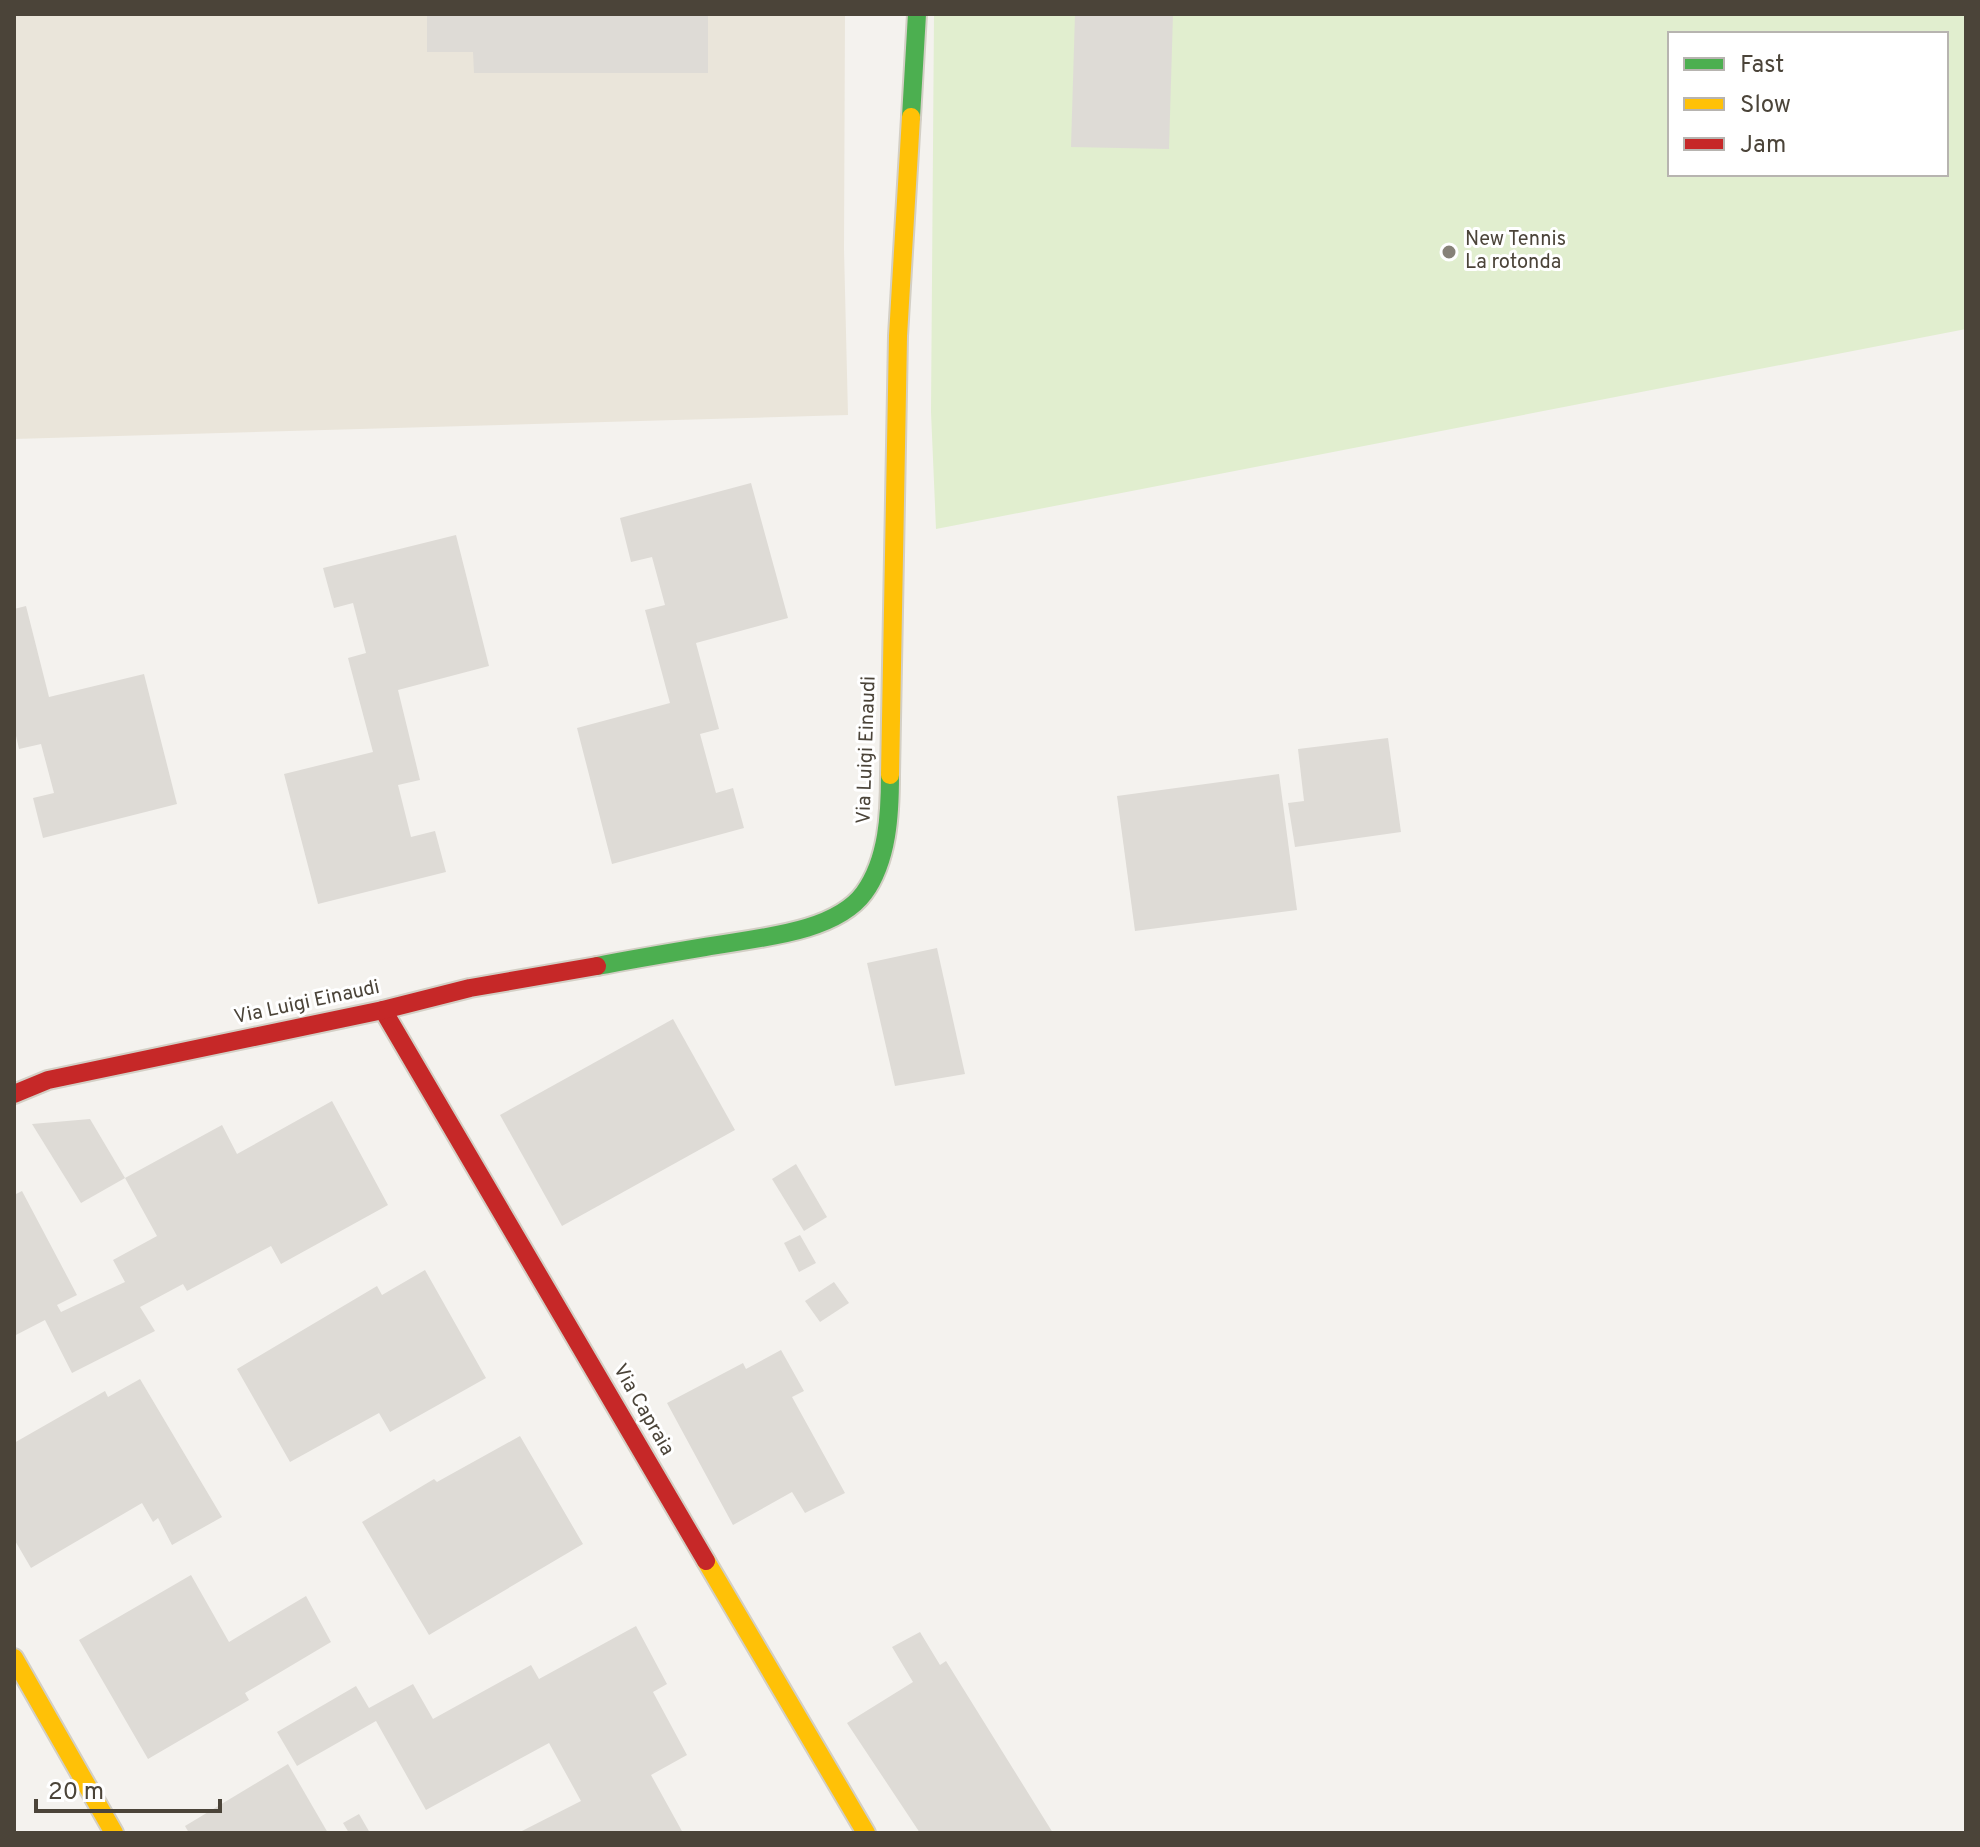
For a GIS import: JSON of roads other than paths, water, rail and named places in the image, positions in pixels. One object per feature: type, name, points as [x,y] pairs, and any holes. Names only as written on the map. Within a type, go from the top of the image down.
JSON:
[{"type":"street","name":"Via Luigi Einaudi","points":[[14,1094],[48,1080],[383,1010],[470,988],[790,932],[839,915],[866,892],[883,854],[890,800],[898,336],[917,14]]},
{"type":"street","name":"Via Capraia","points":[[383,1010],[866,1833]]},
{"type":"street","points":[[14,1658],[114,1833]]},
{"type":"place","name":"New Tennis La rotonda","points":[[1449,252]]}]
